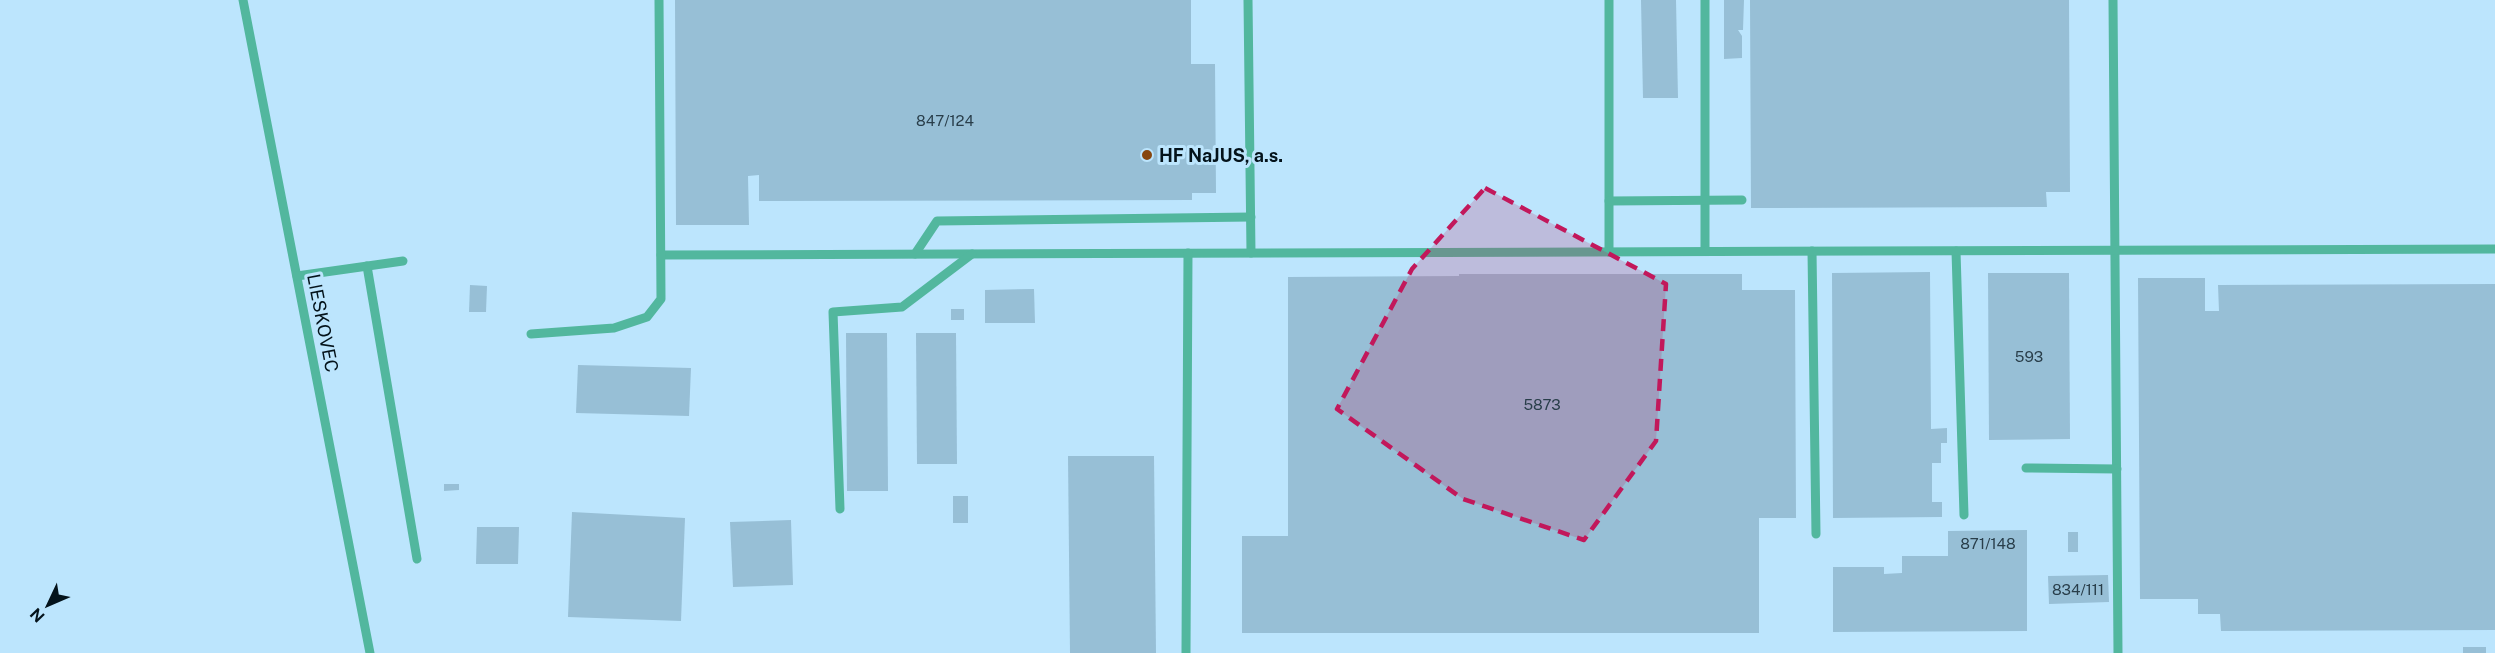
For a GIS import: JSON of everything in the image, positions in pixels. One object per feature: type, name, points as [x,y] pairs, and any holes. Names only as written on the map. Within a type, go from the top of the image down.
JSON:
[{"type":"lane","name":"LIESKOVEC","points":[[243,0],[370,653]]},
{"type":"lane","points":[[531,334],[614,328],[647,317],[661,299],[659,0]]},
{"type":"lane","points":[[1248,0],[1251,253]]},
{"type":"lane","points":[[1609,0],[1609,252]]},
{"type":"lane","points":[[1705,0],[1705,251]]},
{"type":"lane","points":[[2113,0],[2118,653]]},
{"type":"lane","points":[[1609,201],[1742,200]]},
{"type":"lane","points":[[915,254],[937,222],[1251,217]]},
{"type":"lane","points":[[661,255],[2495,249]]},
{"type":"lane","points":[[1956,250],[1964,515]]},
{"type":"lane","points":[[1812,251],[1816,534]]},
{"type":"lane","points":[[1186,653],[1188,253]]},
{"type":"lane","points":[[840,509],[834,312],[902,307],[972,254]]},
{"type":"lane","points":[[297,276],[403,261]]},
{"type":"lane","points":[[367,266],[417,559]]},
{"type":"lane","points":[[2026,468],[2117,469]]},
{"type":"highlighted area","points":[[1485,188],[1666,284],[1656,441],[1584,540],[1463,499],[1337,409],[1412,269]]},
{"type":"building","points":[[675,0],[1191,0],[1191,64],[1215,64],[1216,193],[1192,193],[1192,200],[759,201],[759,175],[748,176],[749,225],[676,225]]},
{"type":"building","points":[[1641,0],[1676,0],[1678,98],[1643,98]]},
{"type":"building","points":[[1724,0],[1744,0],[1743,30],[1738,30],[1742,36],[1742,58],[1724,59]]},
{"type":"building","points":[[1750,0],[2069,0],[2070,192],[2046,192],[2047,207],[1751,208]]},
{"type":"building","points":[[1930,272],[1931,429],[1947,428],[1947,443],[1941,443],[1941,463],[1932,463],[1932,502],[1942,502],[1942,517],[1833,518],[1832,273]]},
{"type":"building","points":[[1988,273],[2069,273],[2070,439],[1989,440]]},
{"type":"building","points":[[1459,274],[1742,274],[1742,290],[1795,290],[1796,518],[1759,518],[1759,633],[1242,633],[1242,536],[1288,536],[1288,277],[1459,276]]},
{"type":"building","points":[[2138,278],[2205,278],[2205,311],[2219,311],[2218,285],[2495,284],[2495,630],[2221,631],[2220,614],[2198,614],[2198,599],[2140,599]]},
{"type":"building","points":[[470,285],[487,286],[486,312],[469,312]]},
{"type":"building","points":[[1034,289],[1035,323],[985,323],[985,290]]},
{"type":"building","points":[[951,309],[964,309],[964,320],[951,320]]},
{"type":"building","points":[[846,333],[887,333],[888,491],[847,491]]},
{"type":"building","points":[[916,333],[956,333],[957,464],[917,464]]},
{"type":"building","points":[[578,365],[691,368],[689,416],[576,413]]},
{"type":"building","points":[[1068,456],[1154,456],[1156,653],[1070,653]]},
{"type":"building","points":[[444,484],[459,484],[459,490],[444,491]]},
{"type":"building","points":[[953,496],[968,496],[968,523],[953,523]]},
{"type":"building","points":[[572,512],[685,518],[681,621],[568,617]]},
{"type":"building","points":[[791,520],[793,585],[733,587],[730,522]]},
{"type":"building","points":[[477,527],[519,527],[518,564],[476,564]]},
{"type":"building","points":[[2027,530],[2027,631],[1833,632],[1833,567],[1884,567],[1884,574],[1902,573],[1902,556],[1948,556],[1948,531]]},
{"type":"building","points":[[2068,532],[2078,532],[2078,552],[2068,552]]},
{"type":"building","points":[[2108,575],[2109,602],[2049,604],[2048,576]]},
{"type":"building","points":[[2463,647],[2486,647],[2486,653],[2463,653]]},
{"type":"place","name":"HF NaJUS, a.s.","points":[[1147,155]]}]
